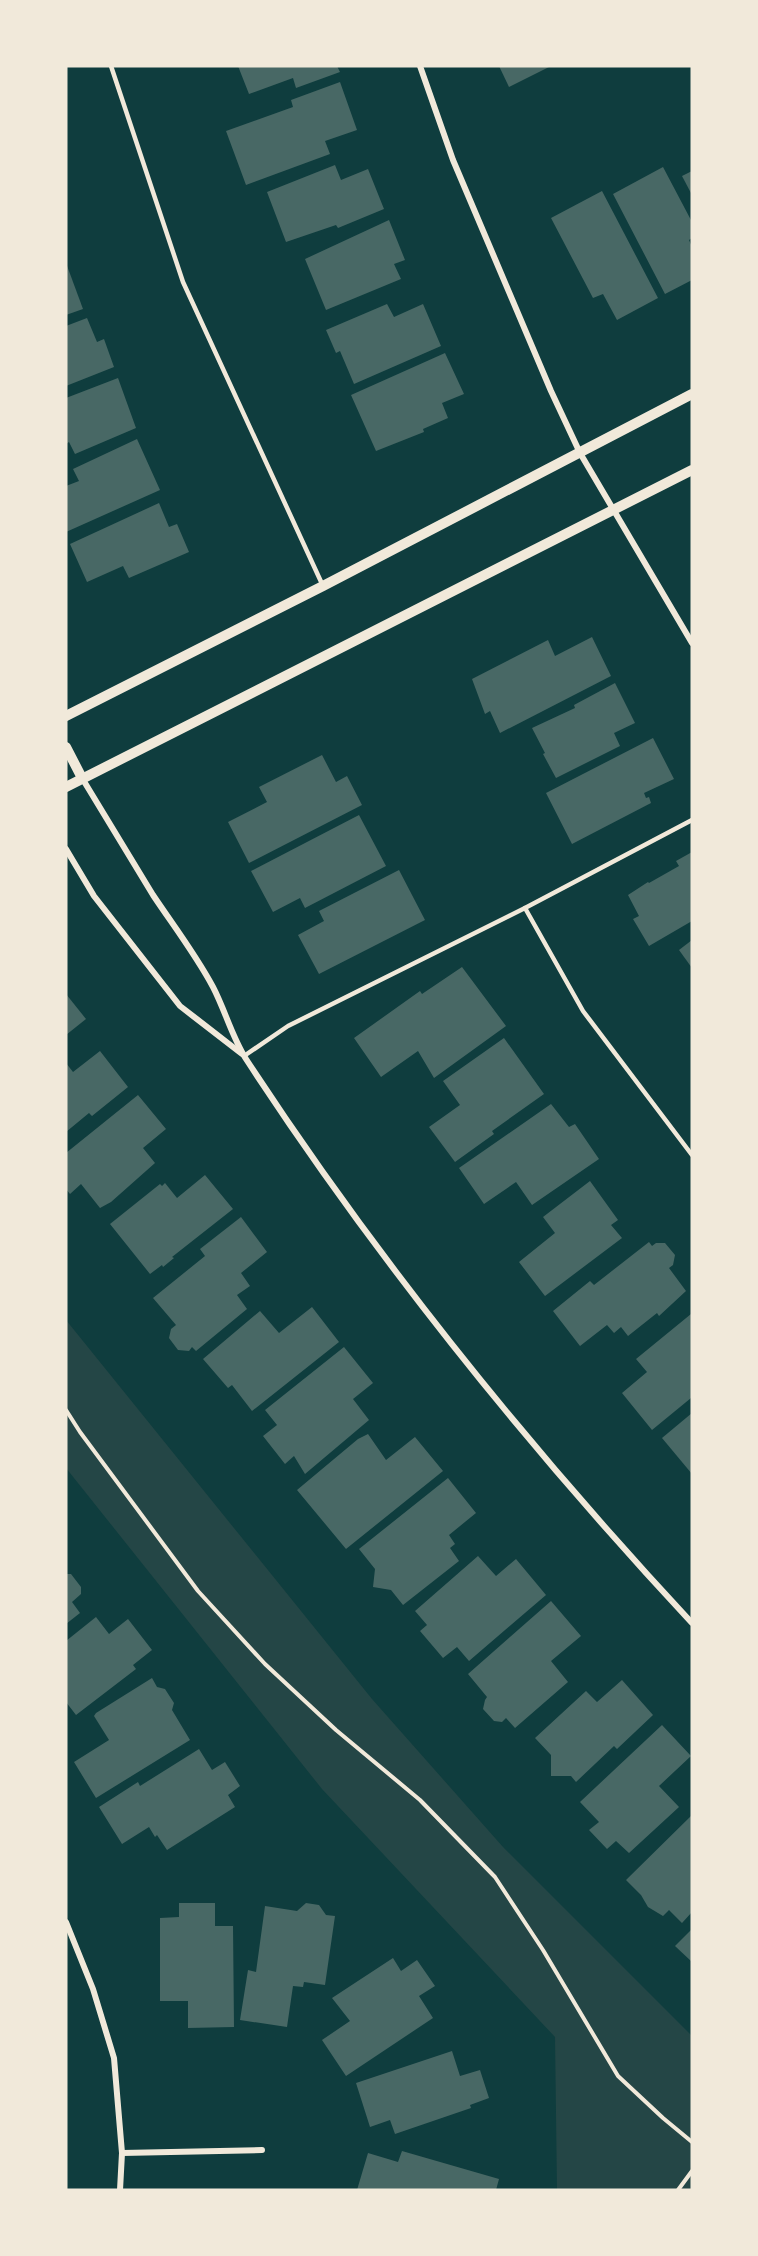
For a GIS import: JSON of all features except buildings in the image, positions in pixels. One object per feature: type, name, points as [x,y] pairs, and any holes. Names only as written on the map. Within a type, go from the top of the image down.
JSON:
[{"type":"street","points":[[420,66],[453,160],[550,391],[580,453],[612,511],[692,643]]},
{"type":"street","points":[[66,716],[323,586],[692,394]]},
{"type":"street","points":[[66,787],[692,470]]},
{"type":"street","points":[[66,747],[140,874],[213,986],[244,1056],[337,1189],[441,1329],[536,1446],[642,1569],[692,1623]]},
{"type":"street","points":[[66,849],[94,896],[180,1006],[244,1056]]},
{"type":"street","points":[[66,1922],[93,1989],[114,2058],[122,2153],[120,2190]]},
{"type":"street","points":[[122,2153],[262,2150]]},
{"type":"lane","points":[[111,66],[183,282],[323,586]]},
{"type":"lane","points":[[244,1056],[288,1026],[525,908],[692,820]]},
{"type":"lane","points":[[525,908],[583,1011],[692,1155]]},
{"type":"path","points":[[66,1410],[80,1432],[206,1599],[265,1664],[336,1730],[420,1800],[495,1877],[543,1950],[618,2076],[692,2142]]},
{"type":"path","points":[[678,2190],[692,2171]]},
{"type":"shaded area","points":[[66,1320],[372,1699],[503,1847],[692,2036],[692,2190],[557,2190],[555,2037],[322,1789],[66,1468]]}]
